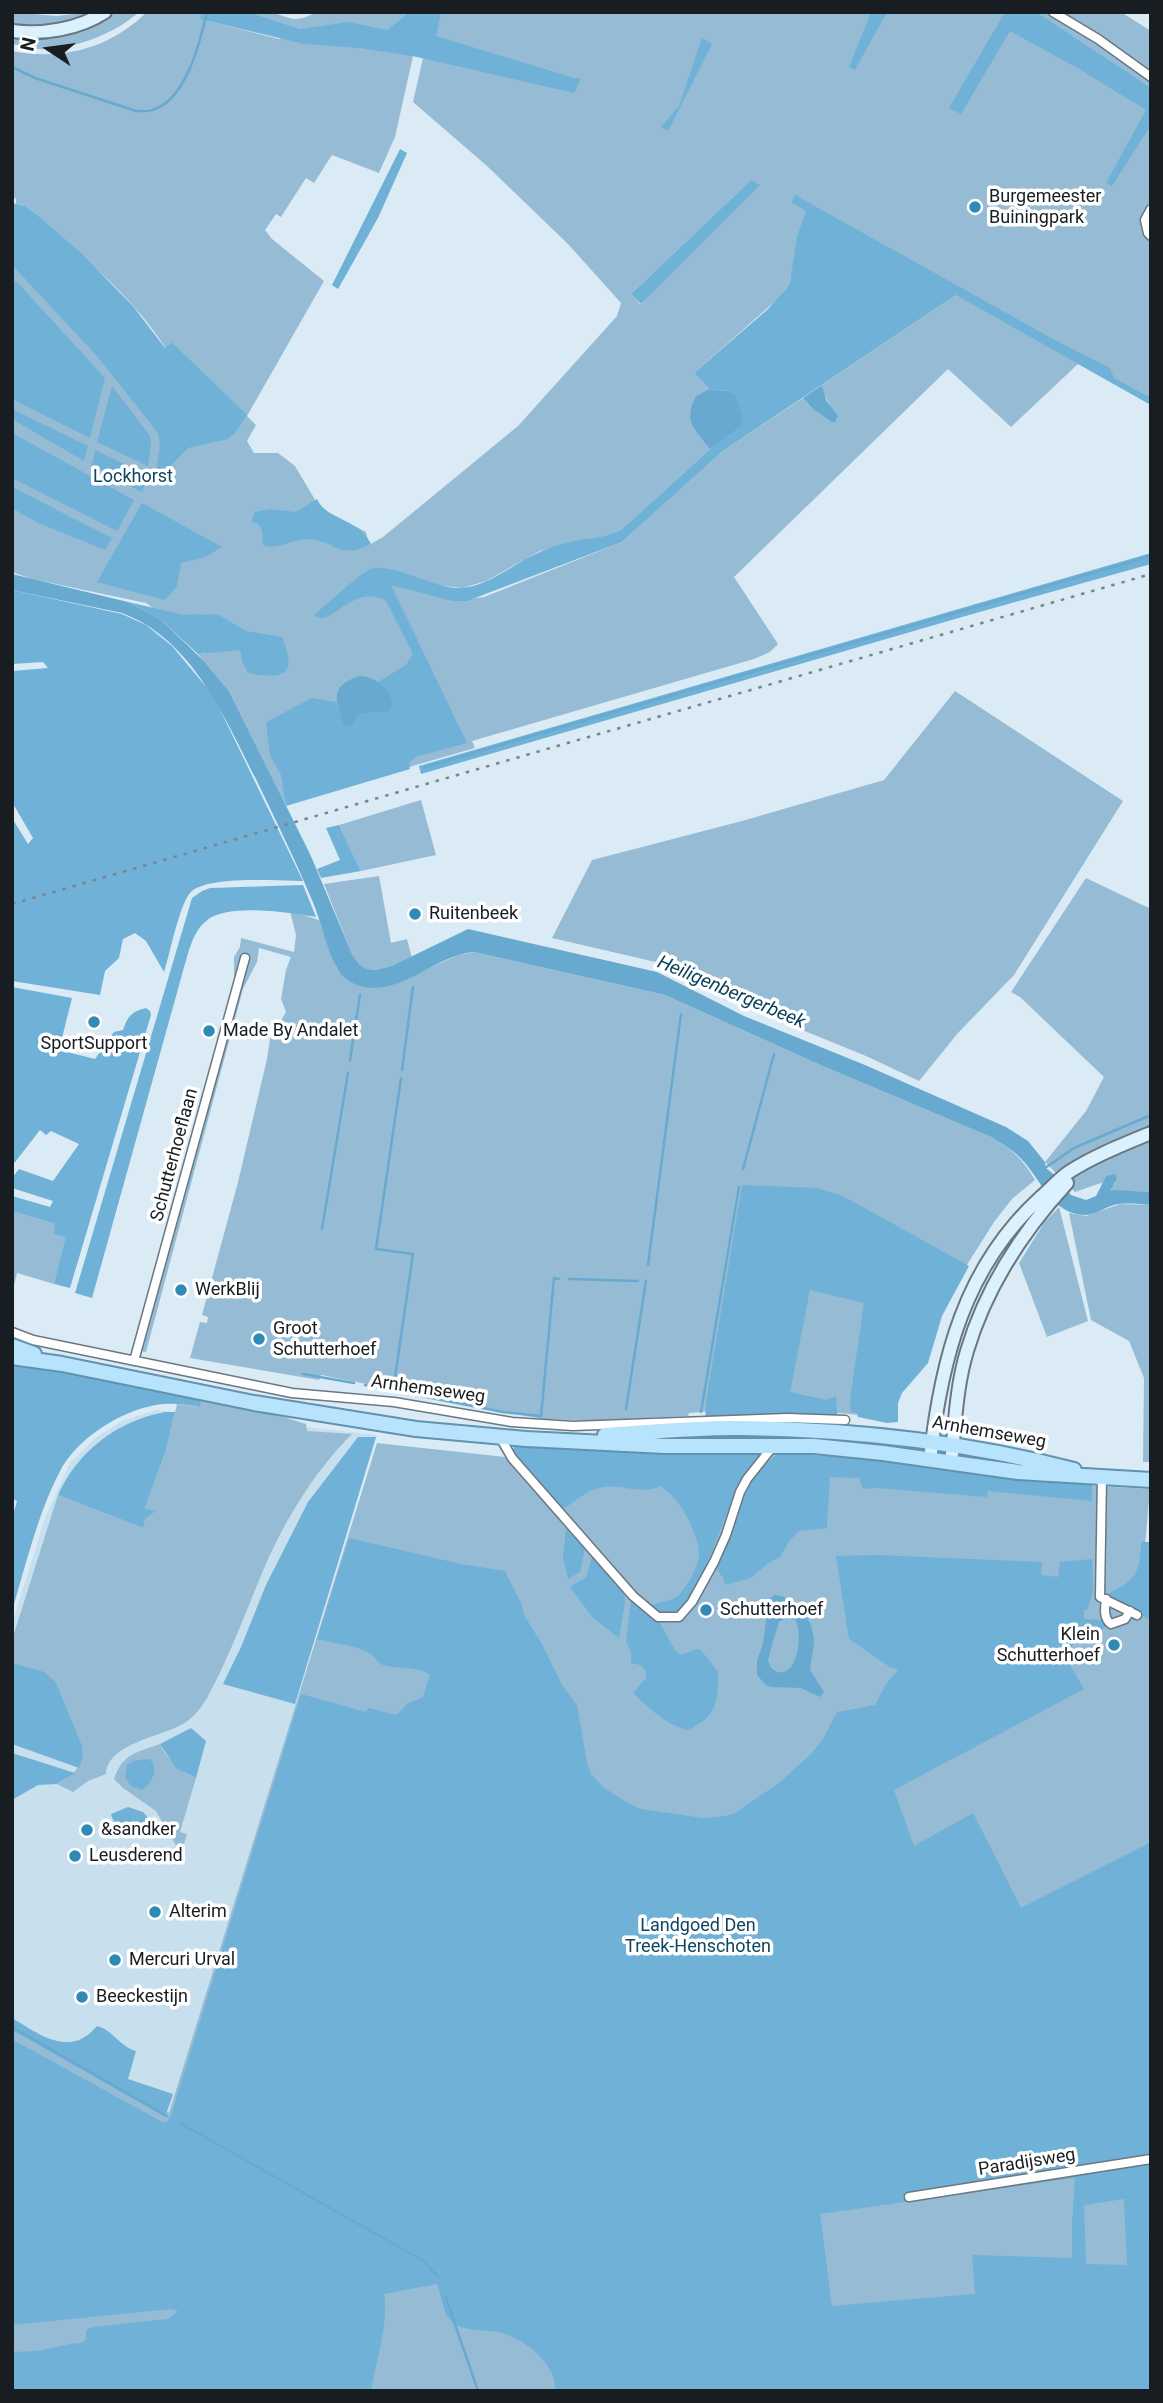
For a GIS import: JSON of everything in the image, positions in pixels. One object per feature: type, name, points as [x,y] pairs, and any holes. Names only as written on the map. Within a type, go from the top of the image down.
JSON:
[{"type":"main road","points":[[12,31],[24,33],[67,28],[105,12]]},
{"type":"main road","points":[[930,1460],[944,1367],[958,1318],[989,1258],[1070,1175],[1087,1163],[1151,1133]]},
{"type":"main road","points":[[951,1462],[959,1388],[967,1352],[981,1313],[1032,1213]]},
{"type":"main road","name":"Arnhemseweg","points":[[12,1346],[62,1364]]},
{"type":"main road","name":"Arnhemseweg","points":[[12,1357],[62,1364],[254,1403],[402,1427],[538,1440],[665,1446],[814,1446],[1018,1472],[1151,1480]]},
{"type":"main road","name":"Arnhemseweg","points":[[538,1440],[741,1428],[857,1433],[932,1442],[1048,1463],[1099,1476]]},
{"type":"street","points":[[1053,12],[1098,39],[1151,77]]},
{"type":"street","points":[[1151,209],[1145,220],[1151,236]]},
{"type":"street","name":"Schutterhoeflaan","points":[[134,1361],[245,958]]},
{"type":"street","name":"Arnhemseweg","points":[[12,1332],[33,1340],[292,1393],[394,1402],[512,1422],[573,1426],[787,1418],[845,1420]]},
{"type":"street","points":[[500,1437],[512,1458],[633,1596],[658,1616],[679,1617],[692,1602],[726,1535],[747,1479],[774,1445]]},
{"type":"street","points":[[1099,1476],[1100,1597],[1106,1599],[1133,1613],[1111,1624],[1105,1615],[1106,1599]]},
{"type":"street","name":"Paradijsweg","points":[[909,2197],[1151,2159]]},
{"type":"shaded area","points":[[822,385],[826,400],[838,416],[835,422],[813,409],[803,398]]},
{"type":"shaded area","points":[[709,389],[735,395],[742,415],[742,425],[710,449],[695,430],[690,418],[696,396]]},
{"type":"shaded area","points":[[12,574],[128,602],[160,619],[203,660],[229,691],[310,854],[352,954],[365,968],[375,970],[394,965],[468,929],[657,972],[744,1016],[1006,1127],[1028,1141],[1045,1162],[1046,1168],[1071,1195],[1086,1200],[1096,1196],[1106,1176],[1115,1174],[1117,1178],[1111,1190],[1151,1192],[1151,1205],[1118,1204],[1087,1215],[1073,1213],[1049,1196],[1017,1155],[991,1137],[818,1064],[665,995],[474,952],[446,960],[393,985],[379,988],[353,983],[340,973],[334,962],[299,869],[232,731],[204,683],[187,661],[147,625],[122,613],[12,590]]},
{"type":"shaded area","points":[[360,676],[381,684],[393,704],[388,712],[364,713],[358,716],[351,726],[343,725],[337,695],[343,684]]},
{"type":"shaded area","points":[[156,1410],[377,1435],[171,2117],[12,2028],[12,1624],[45,1518],[70,1463],[95,1438],[122,1421]]},
{"type":"shaded area","points":[[775,1595],[791,1600],[808,1619],[814,1643],[810,1670],[824,1692],[820,1697],[801,1688],[771,1687],[757,1675],[757,1661],[763,1643],[769,1599]],"holes":[[[786,1618],[795,1620],[799,1637],[796,1658],[786,1671],[779,1672],[771,1668],[768,1661],[779,1622]]]},
{"type":"green space","points":[[12,12],[56,16],[92,12],[63,23],[33,26],[12,25]]},
{"type":"green space","points":[[116,12],[139,12],[107,33],[71,45],[42,49],[12,44],[12,37],[79,29],[104,20]]},
{"type":"green space","name":"Lockhorst","points":[[147,12],[202,12],[201,19],[279,39],[301,29],[249,12],[275,13],[295,19],[317,12],[1121,12],[1151,31],[1151,405],[1078,364],[1011,427],[948,369],[734,577],[778,644],[770,652],[754,659],[472,741],[475,748],[288,802],[285,800],[286,806],[229,691],[198,654],[205,654],[185,631],[146,603],[32,579],[12,572],[12,205],[165,352],[225,394],[172,342],[166,349],[153,329],[122,293],[35,213],[16,204],[12,195],[12,51],[49,54],[85,49],[117,35]],"holes":[[[413,56],[423,58],[413,102],[487,166],[568,244],[621,303],[617,316],[518,426],[383,537],[369,545],[366,532],[320,508],[295,466],[278,453],[254,453],[247,441],[256,425],[247,416],[324,281],[272,239],[265,230],[276,214],[281,217],[306,178],[314,183],[332,155],[379,173],[395,137]],[[751,180],[641,304],[640,304],[631,294]],[[792,272],[956,295],[822,385],[831,407],[813,409],[803,398],[723,451],[622,542],[484,597],[452,601],[383,569],[443,586],[463,588],[486,581],[540,551],[612,535],[622,529],[710,449],[694,429],[696,396],[709,389],[694,373],[780,297],[790,282]]]},
{"type":"green space","points":[[202,12],[249,12],[301,29],[348,22],[387,30],[405,16],[406,12],[441,12],[436,36],[581,78],[574,93],[413,56],[304,44],[200,19]]},
{"type":"green space","points":[[871,12],[887,12],[855,70],[849,67]]},
{"type":"green space","points":[[1005,12],[1036,12],[1151,88],[1151,125],[1112,186],[1106,183],[1146,110],[1010,31],[961,114],[949,108]]},
{"type":"green space","points":[[702,38],[712,44],[668,131],[661,127],[679,106]]},
{"type":"green space","points":[[400,149],[407,153],[378,218],[338,289],[332,285]]},
{"type":"green space","points":[[751,180],[760,185],[641,304],[631,294]]},
{"type":"green space","points":[[795,195],[1110,368],[1114,378],[1147,396],[1151,395],[1151,405],[956,295],[723,451],[622,542],[467,601],[452,601],[391,585],[467,743],[418,756],[409,762],[410,769],[286,806],[281,775],[270,755],[266,722],[312,698],[336,702],[343,725],[364,713],[380,713],[381,684],[378,682],[406,665],[413,654],[386,601],[378,597],[354,600],[325,618],[314,615],[353,582],[368,570],[382,568],[446,586],[467,587],[489,580],[550,548],[612,534],[622,529],[720,440],[729,435],[727,391],[709,389],[694,373],[768,309],[790,282],[797,237],[806,211],[792,203]]},
{"type":"green space","points":[[12,203],[25,206],[35,213],[82,254],[133,306],[165,348],[172,342],[247,415],[236,432],[228,439],[188,448],[154,483],[160,446],[158,433],[97,356],[12,265]]},
{"type":"green space","points":[[12,280],[17,282],[105,378],[90,438],[12,399]]},
{"type":"green space","points":[[112,386],[150,436],[148,466],[97,442]]},
{"type":"green space","points":[[12,409],[88,446],[84,461],[12,419]]},
{"type":"green space","points":[[12,433],[134,500],[117,531],[12,478]]},
{"type":"green space","name":"Lockhorst","points":[[95,450],[146,474],[143,491],[92,465]]},
{"type":"green space","points":[[12,487],[112,538],[105,550],[36,522],[12,508]]},
{"type":"green space","points":[[317,499],[328,512],[359,529],[371,544],[351,551],[307,539],[273,547],[263,545],[261,527],[251,521],[255,512],[270,509],[296,512]]},
{"type":"green space","points":[[142,503],[222,547],[205,557],[181,563],[177,586],[165,600],[97,582]]},
{"type":"green space","points":[[1151,553],[1151,564],[421,774],[419,766]]},
{"type":"green space","points":[[12,590],[122,614],[146,625],[172,646],[213,695],[303,881],[243,880],[198,887],[190,893],[182,908],[164,972],[146,941],[135,933],[123,939],[119,958],[105,971],[100,995],[12,981],[12,818],[28,844],[33,838],[12,802],[12,671],[48,668],[43,662],[12,664]]},
{"type":"green space","points":[[128,602],[184,615],[217,614],[246,631],[282,637],[287,650],[288,667],[279,675],[260,675],[248,673],[240,650],[198,654],[160,619]]},
{"type":"green space","points":[[955,691],[1123,801],[1014,975],[958,1033],[919,1081],[866,1056],[746,1007],[660,963],[552,938],[592,860],[884,780]]},
{"type":"green space","points":[[421,800],[436,855],[361,871],[339,825]]},
{"type":"green space","points":[[339,825],[361,871],[321,878],[317,869],[340,860],[326,828]]},
{"type":"green space","points":[[379,876],[391,943],[407,939],[412,958],[384,968],[369,970],[356,964],[324,884]]},
{"type":"green space","points":[[1086,878],[1151,909],[1151,1192],[1113,1191],[1111,1188],[1115,1183],[1106,1176],[1104,1182],[1075,1192],[1045,1162],[1086,1111],[1104,1077],[1020,997],[1011,992]]},
{"type":"green space","points":[[303,885],[316,917],[259,910],[228,912],[205,922],[197,932],[183,971],[92,1298],[75,1293],[192,898],[210,888]]},
{"type":"green space","points":[[290,911],[319,920],[337,969],[410,977],[458,955],[474,952],[665,995],[818,1064],[991,1137],[1016,1155],[1035,1180],[1012,1199],[994,1222],[955,1284],[920,1328],[893,1419],[765,1409],[623,1419],[622,1422],[542,1419],[321,1375],[319,1380],[190,1358],[200,1322],[207,1323],[208,1317],[202,1315],[238,1182],[270,1039],[286,1012],[281,999],[291,957],[259,948],[257,962],[243,989],[146,1352],[132,1350],[234,980],[234,957],[240,947],[241,938],[294,952],[296,935]]},
{"type":"green space","points":[[12,987],[72,998],[59,1050],[95,1059],[114,1032],[123,1030],[128,1018],[134,1013],[146,1008],[151,1015],[70,1288],[54,1284],[66,1237],[54,1234],[55,1224],[12,1211],[12,1196],[50,1207],[53,1201],[12,1188],[12,1178],[19,1169],[53,1181],[79,1144],[51,1131],[46,1135],[40,1130],[12,1166]]},
{"type":"green space","points":[[742,1185],[817,1188],[843,1196],[969,1266],[942,1316],[928,1363],[902,1393],[898,1403],[898,1422],[887,1423],[858,1417],[857,1413],[851,1412],[850,1400],[864,1303],[810,1290],[790,1392],[826,1400],[836,1396],[838,1426],[705,1425],[706,1401]]},
{"type":"green space","points":[[1120,1204],[1151,1205],[1151,1462],[1143,1462],[1144,1378],[1129,1341],[1091,1320],[1069,1213],[1086,1216]]},
{"type":"green space","points":[[1059,1207],[1088,1321],[1047,1337],[1019,1263],[1044,1223]]},
{"type":"green space","points":[[12,1211],[55,1224],[67,1237],[54,1284],[17,1273],[12,1293]]},
{"type":"green space","points":[[12,1358],[203,1397],[200,1407],[163,1404],[117,1418],[77,1448],[59,1473],[44,1506],[12,1611],[12,1518],[17,1501],[12,1499]]},
{"type":"green space","points":[[203,1397],[262,1410],[306,1424],[307,1431],[352,1434],[314,1479],[282,1530],[223,1666],[201,1708],[189,1720],[176,1727],[126,1747],[109,1763],[106,1774],[88,1781],[73,1792],[57,1784],[77,1769],[82,1745],[56,1682],[12,1663],[12,1640],[58,1495],[143,1528],[144,1522],[154,1511],[145,1508],[166,1450],[177,1404],[200,1407]]},
{"type":"green space","points":[[175,1412],[166,1450],[145,1508],[155,1511],[145,1520],[143,1528],[58,1495],[76,1465],[101,1440],[147,1416]]},
{"type":"green space","points":[[358,1437],[376,1437],[295,1704],[223,1684],[266,1585],[308,1502]]},
{"type":"green space","name":"Landgoed Den Treek-Henschoten","points":[[377,1443],[505,1457],[498,1446],[552,1452],[800,1455],[1077,1485],[1150,1489],[1139,1612],[1151,1618],[1151,2391],[210,2391],[81,2350],[12,2354],[12,2129],[85,2081],[12,2039],[12,2023],[169,2113]]},
{"type":"green space","points":[[514,1446],[597,1451],[765,1453],[737,1491],[695,1589],[680,1609],[669,1613],[651,1606],[680,1594],[692,1576],[699,1555],[692,1527],[674,1498],[660,1486],[646,1490],[607,1487],[589,1492],[561,1511],[516,1458]]},
{"type":"green space","points":[[780,1453],[878,1459],[1092,1482],[1092,1501],[988,1491],[987,1497],[863,1489],[859,1478],[830,1477],[827,1528],[799,1531],[780,1557],[751,1578],[725,1585],[714,1565],[724,1535],[747,1487],[757,1473]]},
{"type":"green space","points":[[566,1529],[585,1548],[580,1572],[568,1579],[563,1558]]},
{"type":"green space","name":"Landgoed Den Treek-Henschoten","points":[[349,1538],[461,1564],[505,1571],[522,1605],[524,1615],[562,1685],[577,1705],[591,1774],[603,1787],[641,1809],[703,1818],[726,1816],[735,1813],[779,1783],[811,1754],[823,1739],[837,1712],[875,1705],[886,1684],[898,1670],[849,1639],[836,1556],[877,1555],[1042,1562],[1041,1575],[1058,1577],[1060,1562],[1092,1559],[1093,1591],[1087,1610],[1084,1610],[1084,1619],[1101,1620],[1108,1626],[1062,1651],[1084,1689],[894,1790],[914,1846],[973,1813],[1021,1908],[1151,1842],[1151,2228],[1148,2236],[1151,2244],[1151,2391],[556,2391],[546,2364],[528,2346],[505,2334],[464,2328],[452,2321],[446,2314],[437,2284],[384,2294],[383,2329],[371,2391],[12,2391],[12,2352],[79,2344],[86,2340],[86,2330],[92,2327],[168,2319],[178,2311],[171,2309],[12,2325],[12,2039],[162,2122],[167,2122],[301,1694],[366,1712],[368,1708],[397,1715],[407,1704],[423,1697],[430,1675],[414,1669],[383,1665],[366,1651],[317,1639]],"holes":[[[1075,2178],[1072,2258],[972,2255],[975,2294],[832,2306],[820,2214]],[[1124,2199],[1127,2265],[1086,2264],[1084,2205]]]},
{"type":"green space","points":[[1141,1542],[1151,1542],[1151,1620],[1101,1596],[1120,1588],[1132,1578],[1139,1563]]},
{"type":"green space","points":[[592,1557],[624,1591],[625,1602],[619,1638],[593,1618],[570,1587],[586,1577]]},
{"type":"green space","points":[[631,1600],[656,1616],[676,1652],[681,1655],[696,1649],[701,1650],[718,1672],[714,1707],[705,1719],[688,1730],[665,1720],[633,1693],[646,1678],[646,1671],[640,1665],[631,1663],[631,1652],[626,1641]]},
{"type":"green space","points":[[12,1663],[44,1672],[56,1682],[82,1745],[83,1756],[79,1768],[12,1744]]},
{"type":"green space","points":[[191,1728],[206,1741],[196,1778],[176,1768],[160,1744]]},
{"type":"green space","points":[[160,1744],[175,1764],[196,1778],[180,1832],[187,1834],[181,1854],[156,1811],[114,1779],[126,1759]]},
{"type":"green space","points":[[12,1753],[75,1773],[57,1784],[38,1785],[12,1800]]},
{"type":"green space","points":[[149,1759],[154,1771],[149,1784],[142,1790],[131,1786],[125,1777],[127,1765],[133,1761]]},
{"type":"green space","points":[[128,1807],[143,1812],[161,1833],[139,1836],[118,1827],[111,1814]]},
{"type":"green space","points":[[12,2018],[44,2036],[65,2042],[87,2036],[97,2026],[103,2028],[125,2046],[136,2051],[128,2079],[173,2094],[165,2117],[12,2030]]},
{"type":"waterway","points":[[12,67],[35,78],[136,111],[150,111],[164,104],[182,83],[190,69],[207,12]]},
{"type":"waterway","points":[[425,767],[1151,556]]},
{"type":"waterway","points":[[402,1070],[413,987]]},
{"type":"waterway","points":[[350,1060],[360,995]]},
{"type":"waterway","points":[[648,1265],[681,1014]]},
{"type":"waterway","points":[[743,1169],[774,1054]]},
{"type":"waterway","points":[[322,1229],[348,1073]]},
{"type":"waterway","points":[[393,1391],[413,1254],[376,1249],[401,1078]]},
{"type":"waterway","points":[[1045,1168],[1074,1148],[1151,1115]]},
{"type":"waterway","points":[[701,1412],[739,1187]]},
{"type":"waterway","points":[[365,1385],[503,1412],[541,1416],[554,1278],[559,1279]]},
{"type":"waterway","points":[[569,1279],[638,1281]]},
{"type":"waterway","points":[[626,1409],[646,1281]]},
{"type":"waterway","points":[[303,1374],[354,1383]]},
{"type":"waterway","points":[[12,2027],[167,2116]]},
{"type":"waterway","points":[[180,2123],[422,2260],[439,2278]]},
{"type":"waterway","points":[[445,2295],[478,2391]]},
{"type":"railway","points":[[12,904],[1151,574]]},
{"type":"place","name":"Burgemeester Buiningpark","points":[[975,207]]},
{"type":"place","name":"Ruitenbeek","points":[[415,914]]},
{"type":"place","name":"SportSupport","points":[[94,1022]]},
{"type":"place","name":"Made By Andalet","points":[[209,1031]]},
{"type":"place","name":"WerkBlij","points":[[181,1290]]},
{"type":"place","name":"Groot Schutterhoef","points":[[259,1339]]},
{"type":"place","name":"Schutterhoef","points":[[706,1610]]},
{"type":"place","name":"Klein Schutterhoef","points":[[1114,1645]]},
{"type":"place","name":"&sandker","points":[[87,1830]]},
{"type":"place","name":"Leusderend","points":[[75,1856]]},
{"type":"place","name":"Alterim","points":[[155,1912]]},
{"type":"place","name":"Mercuri Urval","points":[[115,1960]]},
{"type":"place","name":"Beeckestijn","points":[[82,1997]]},
{"type":"water label","name":"Heiligenbergerbeek","points":[[731,993]]}]
